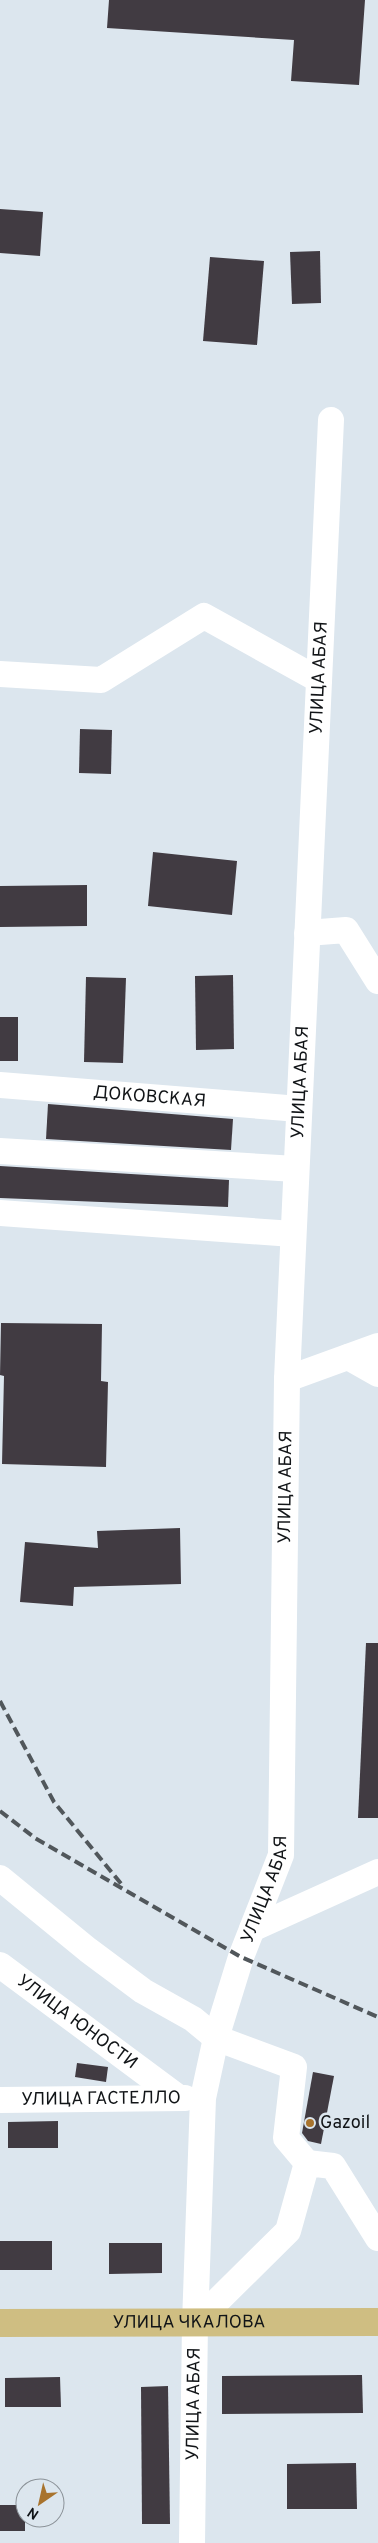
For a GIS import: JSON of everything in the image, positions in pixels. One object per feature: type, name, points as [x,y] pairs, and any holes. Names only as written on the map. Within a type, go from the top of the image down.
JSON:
[{"type":"main road","name":"УЛИЦА ЧКАЛОВА","points":[[0,2324],[378,2322]]},
{"type":"street","name":"УЛИЦА АБАЯ","points":[[192,2543],[195,2323],[191,2098],[216,2038],[241,1957],[281,1855],[287,1379],[331,420]]},
{"type":"street","points":[[0,674],[101,680],[204,616],[319,680]]},
{"type":"street","points":[[307,933],[346,930],[378,981]]},
{"type":"street","name":"ДОКОВСКАЯ","points":[[0,1085],[299,1110]]},
{"type":"street","points":[[0,1151],[296,1170]]},
{"type":"street","points":[[0,1213],[294,1234]]},
{"type":"street","points":[[287,1379],[378,1346]]},
{"type":"street","points":[[348,1357],[378,1374]]},
{"type":"street","points":[[252,1929],[378,1872]]},
{"type":"street","points":[[0,1878],[135,1985],[194,2019],[216,2038],[294,2067],[286,2138],[307,2163],[333,2166],[378,2238]]},
{"type":"street","name":"УЛИЦА ЮНОСТИ","points":[[0,1965],[191,2098]]},
{"type":"street","name":"УЛИЦА ГАСТЕЛЛО","points":[[0,2100],[191,2098]]},
{"type":"street","points":[[195,2323],[288,2231],[307,2163]]},
{"type":"building","points":[[109,0],[365,0],[359,85],[291,81],[294,40],[107,28]]},
{"type":"building","points":[[0,209],[43,212],[40,256],[0,253]]},
{"type":"building","points":[[320,251],[321,303],[292,304],[290,252]]},
{"type":"building","points":[[210,257],[264,261],[257,345],[203,341]]},
{"type":"building","points":[[80,729],[112,730],[111,774],[79,773]]},
{"type":"building","points":[[153,852],[237,861],[232,915],[148,906]]},
{"type":"building","points":[[87,885],[87,926],[0,927],[0,886]]},
{"type":"building","points":[[233,975],[234,1049],[196,1050],[195,976]]},
{"type":"building","points":[[86,977],[126,978],[123,1063],[84,1062]]},
{"type":"building","points":[[0,1017],[18,1017],[18,1061],[0,1061]]},
{"type":"building","points":[[48,1104],[233,1119],[231,1150],[46,1139]]},
{"type":"building","points":[[0,1166],[229,1180],[228,1207],[0,1198]]},
{"type":"building","points":[[1,1323],[102,1324],[101,1381],[108,1382],[106,1467],[2,1464],[4,1376],[0,1375]]},
{"type":"building","points":[[180,1528],[181,1584],[74,1587],[73,1606],[20,1602],[25,1542],[98,1548],[97,1531]]},
{"type":"building","points":[[366,1643],[378,1643],[378,1818],[358,1818]]},
{"type":"building","points":[[77,2063],[108,2067],[106,2082],[75,2077]]},
{"type":"building","points":[[313,2072],[334,2076],[321,2144],[308,2141],[302,2133]]},
{"type":"building","points":[[58,2121],[58,2148],[8,2148],[8,2122]]},
{"type":"building","points":[[0,2241],[52,2241],[52,2270],[0,2270]]},
{"type":"building","points":[[109,2243],[162,2243],[162,2273],[109,2274]]},
{"type":"building","points":[[362,2375],[363,2413],[222,2414],[222,2376]]},
{"type":"building","points":[[60,2377],[61,2407],[5,2407],[5,2378]]},
{"type":"building","points":[[168,2386],[170,2524],[142,2524],[141,2387]]},
{"type":"building","points":[[356,2463],[357,2509],[287,2509],[287,2464]]},
{"type":"building","points":[[0,2505],[15,2505],[15,2528],[25,2528],[25,2531],[0,2531]]},
{"type":"railway","points":[[0,1701],[54,1802],[123,1886]]},
{"type":"railway","points":[[0,1811],[35,1838],[241,1957],[378,2017]]},
{"type":"place","name":"Gazoil","points":[[310,2123]]}]
